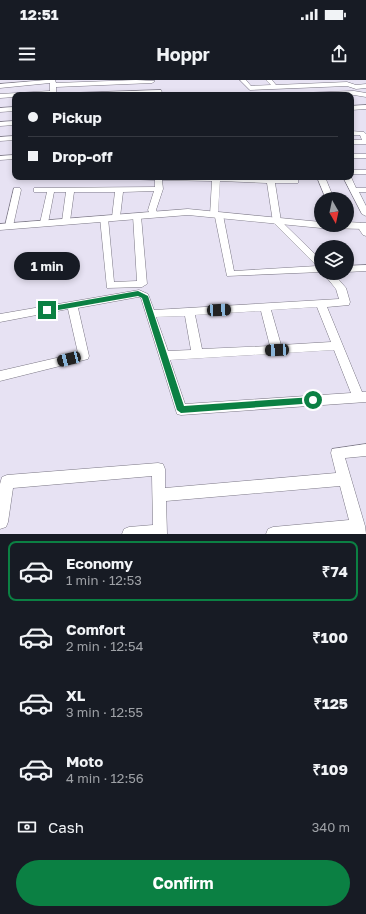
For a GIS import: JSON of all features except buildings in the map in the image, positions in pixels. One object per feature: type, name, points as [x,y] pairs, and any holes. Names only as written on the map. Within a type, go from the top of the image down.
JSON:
[{"type":"main road","points":[[4,227],[188,212],[314,225]]},
{"type":"main road","points":[[354,227],[364,229]]},
{"type":"street","points":[[243,80],[250,88],[348,84],[366,86]]},
{"type":"street","points":[[270,80],[275,87]]},
{"type":"street","points":[[0,86],[53,82],[152,81]]},
{"type":"street","points":[[137,92],[159,92]]},
{"type":"street","points":[[354,93],[366,95]]},
{"type":"street","points":[[0,96],[12,95]]},
{"type":"street","points":[[354,108],[366,107]]},
{"type":"street","points":[[0,110],[12,109]]},
{"type":"street","points":[[354,109],[360,112],[366,112]]},
{"type":"street","points":[[0,124],[12,123]]},
{"type":"street","points":[[354,142],[366,142],[364,133]]},
{"type":"street","points":[[0,139],[12,138]]},
{"type":"street","points":[[354,156],[366,156]]},
{"type":"street","points":[[0,158],[12,157]]},
{"type":"street","points":[[354,172],[366,172]]},
{"type":"street","points":[[154,214],[152,210],[159,189],[158,180]]},
{"type":"street","points":[[216,180],[216,215],[230,274],[314,269]]},
{"type":"street","points":[[270,180],[277,222],[314,258]]},
{"type":"street","points":[[282,180],[295,181]]},
{"type":"street","points":[[322,180],[327,192]]},
{"type":"street","points":[[348,180],[366,214]]},
{"type":"street","points":[[37,190],[159,189]]},
{"type":"street","points":[[4,227],[17,190]]},
{"type":"street","points":[[44,223],[51,190]]},
{"type":"street","points":[[66,221],[70,190]]},
{"type":"street","points":[[116,217],[119,190]]},
{"type":"street","points":[[353,190],[366,190]]},
{"type":"street","points":[[104,218],[110,286],[142,284],[136,216]]},
{"type":"street","points":[[354,269],[366,268]]},
{"type":"street","points":[[150,314],[345,302],[341,288],[334,280]]},
{"type":"street","points":[[0,318],[138,293],[145,296],[181,410],[362,397],[338,346],[321,304]]},
{"type":"street","points":[[0,376],[84,356],[72,305]]},
{"type":"street","points":[[265,307],[277,350]]},
{"type":"street","points":[[189,312],[197,354]]},
{"type":"street","points":[[164,356],[338,346]]},
{"type":"street","points":[[274,534],[359,530],[337,453],[366,450]]},
{"type":"street","points":[[0,523],[7,482],[158,469],[160,533],[129,534]]},
{"type":"street","points":[[159,495],[344,479]]},
{"type":"route","points":[[47,310],[138,293],[145,296],[181,410],[313,400]]}]
